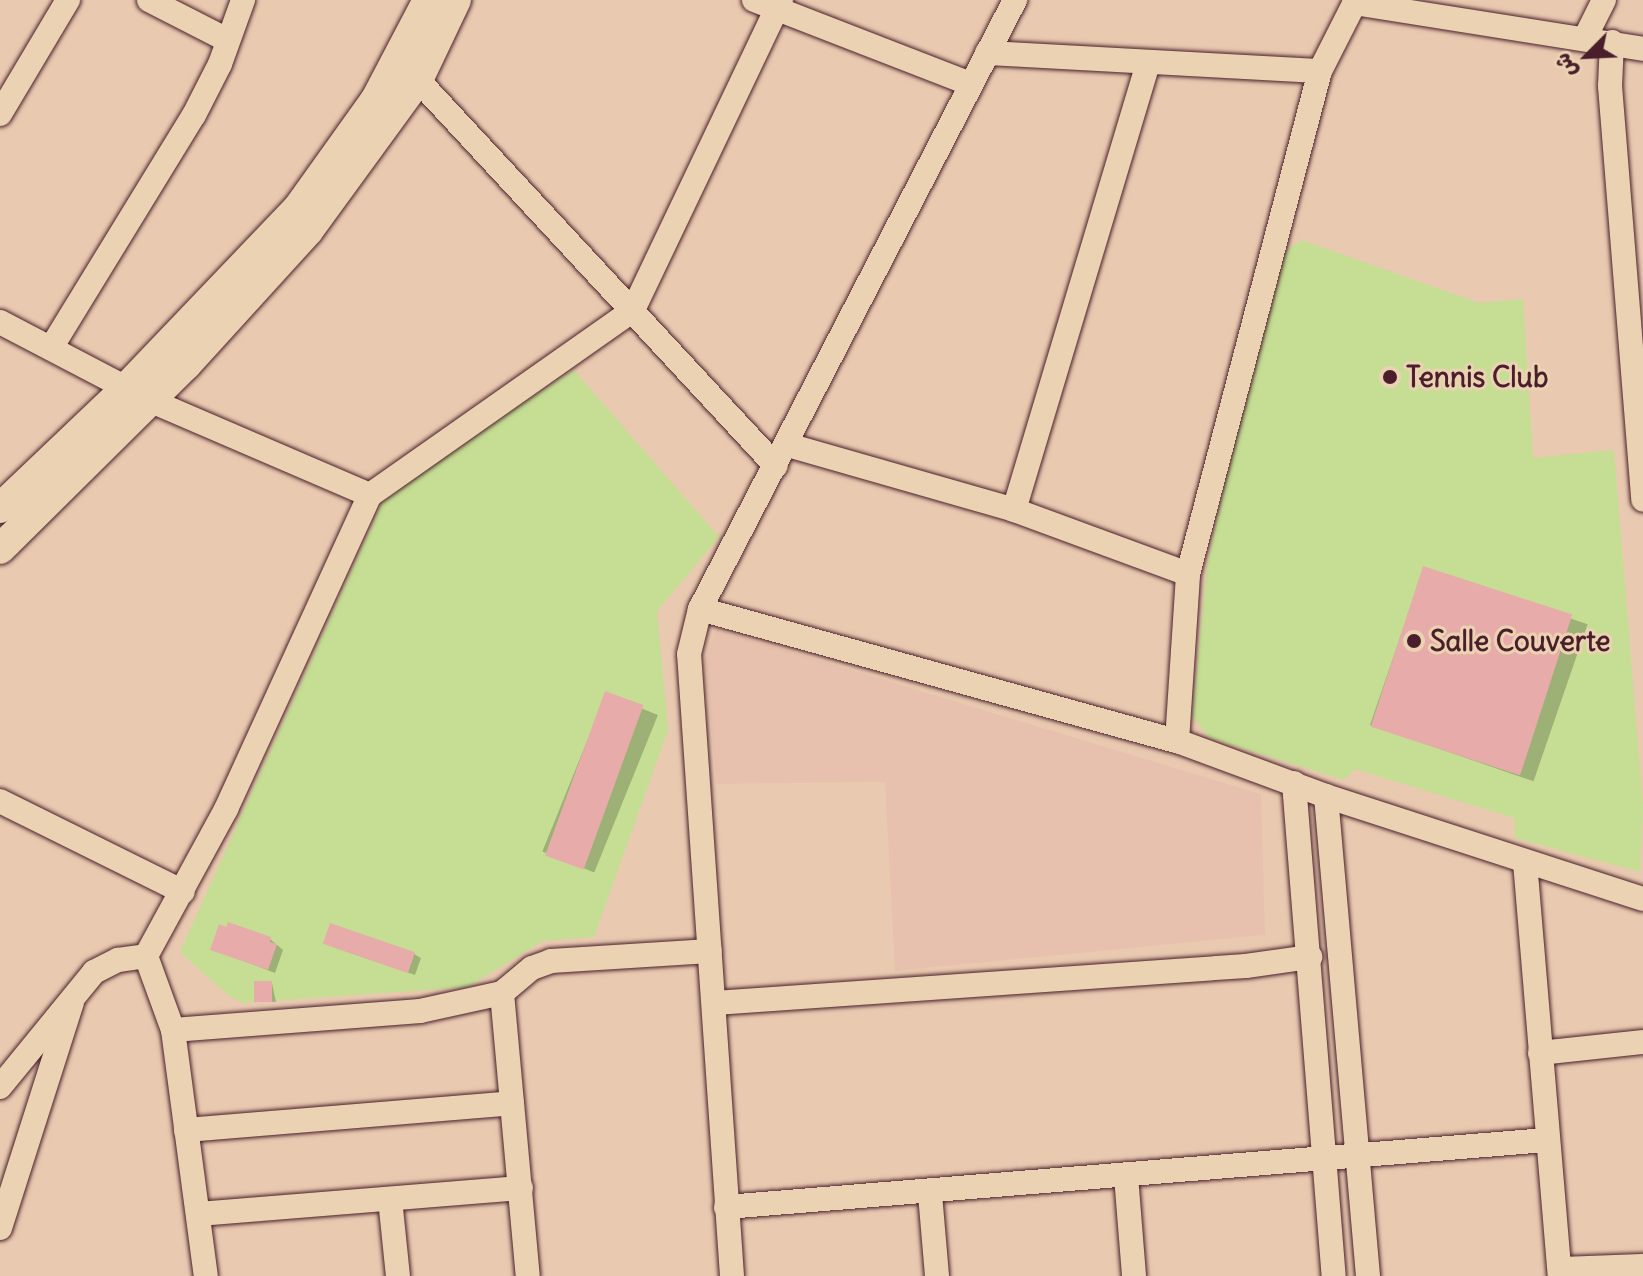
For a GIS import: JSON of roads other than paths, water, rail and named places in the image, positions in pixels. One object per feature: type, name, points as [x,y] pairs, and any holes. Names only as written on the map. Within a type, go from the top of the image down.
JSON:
[{"type":"street","points":[[0,114],[68,0]]},
{"type":"street","points":[[149,0],[227,40]]},
{"type":"street","points":[[51,348],[194,115],[243,0]]},
{"type":"street","points":[[732,1276],[689,654],[700,609],[782,456],[1015,0]]},
{"type":"street","points":[[1586,36],[1604,0]]},
{"type":"street","points":[[0,508],[137,394],[308,231],[418,80],[446,2]]},
{"type":"street","points":[[0,549],[321,178],[398,63],[446,2]]},
{"type":"street","points":[[1177,741],[1188,574],[1320,71],[1355,2],[1586,36],[1643,49]]},
{"type":"street","points":[[146,956],[183,892],[286,684],[370,495],[633,310],[770,4],[971,84]]},
{"type":"street","points":[[1612,42],[1610,86],[1636,324],[1643,500]]},
{"type":"street","points":[[987,53],[1320,71]]},
{"type":"street","points":[[1014,510],[1148,63]]},
{"type":"street","points":[[418,80],[633,310],[782,456],[1014,510],[1188,574]]},
{"type":"street","points":[[0,322],[137,394],[370,495]]},
{"type":"street","points":[[700,609],[1177,741],[1326,796],[1643,899]]},
{"type":"street","points":[[1294,783],[1334,1276]]},
{"type":"street","points":[[1326,796],[1368,1276]]},
{"type":"street","points":[[0,801],[183,892]]},
{"type":"street","points":[[1525,862],[1560,1272],[1643,1266]]},
{"type":"street","points":[[173,1030],[420,1011],[502,993],[523,973],[551,961],[710,951]]},
{"type":"street","points":[[0,1087],[76,989],[118,960],[146,956]]},
{"type":"street","points":[[146,956],[173,1030],[206,1276]]},
{"type":"street","points":[[715,1003],[1246,966],[1310,957]]},
{"type":"street","points":[[0,1228],[76,989]]},
{"type":"street","points":[[502,993],[528,1276]]},
{"type":"street","points":[[1540,1053],[1643,1042]]},
{"type":"street","points":[[0,1095],[43,1098]]},
{"type":"street","points":[[186,1130],[512,1103]]},
{"type":"street","points":[[726,1207],[930,1194],[1358,1152],[1547,1140]]},
{"type":"street","points":[[1126,1176],[1134,1276]]},
{"type":"street","points":[[198,1214],[521,1188]]},
{"type":"street","points":[[930,1194],[937,1276]]},
{"type":"street","points":[[390,1199],[398,1276]]},
{"type":"place","name":"Tennis Club","points":[[1390,377]]},
{"type":"place","name":"Salle Couverte","points":[[1414,641]]}]
